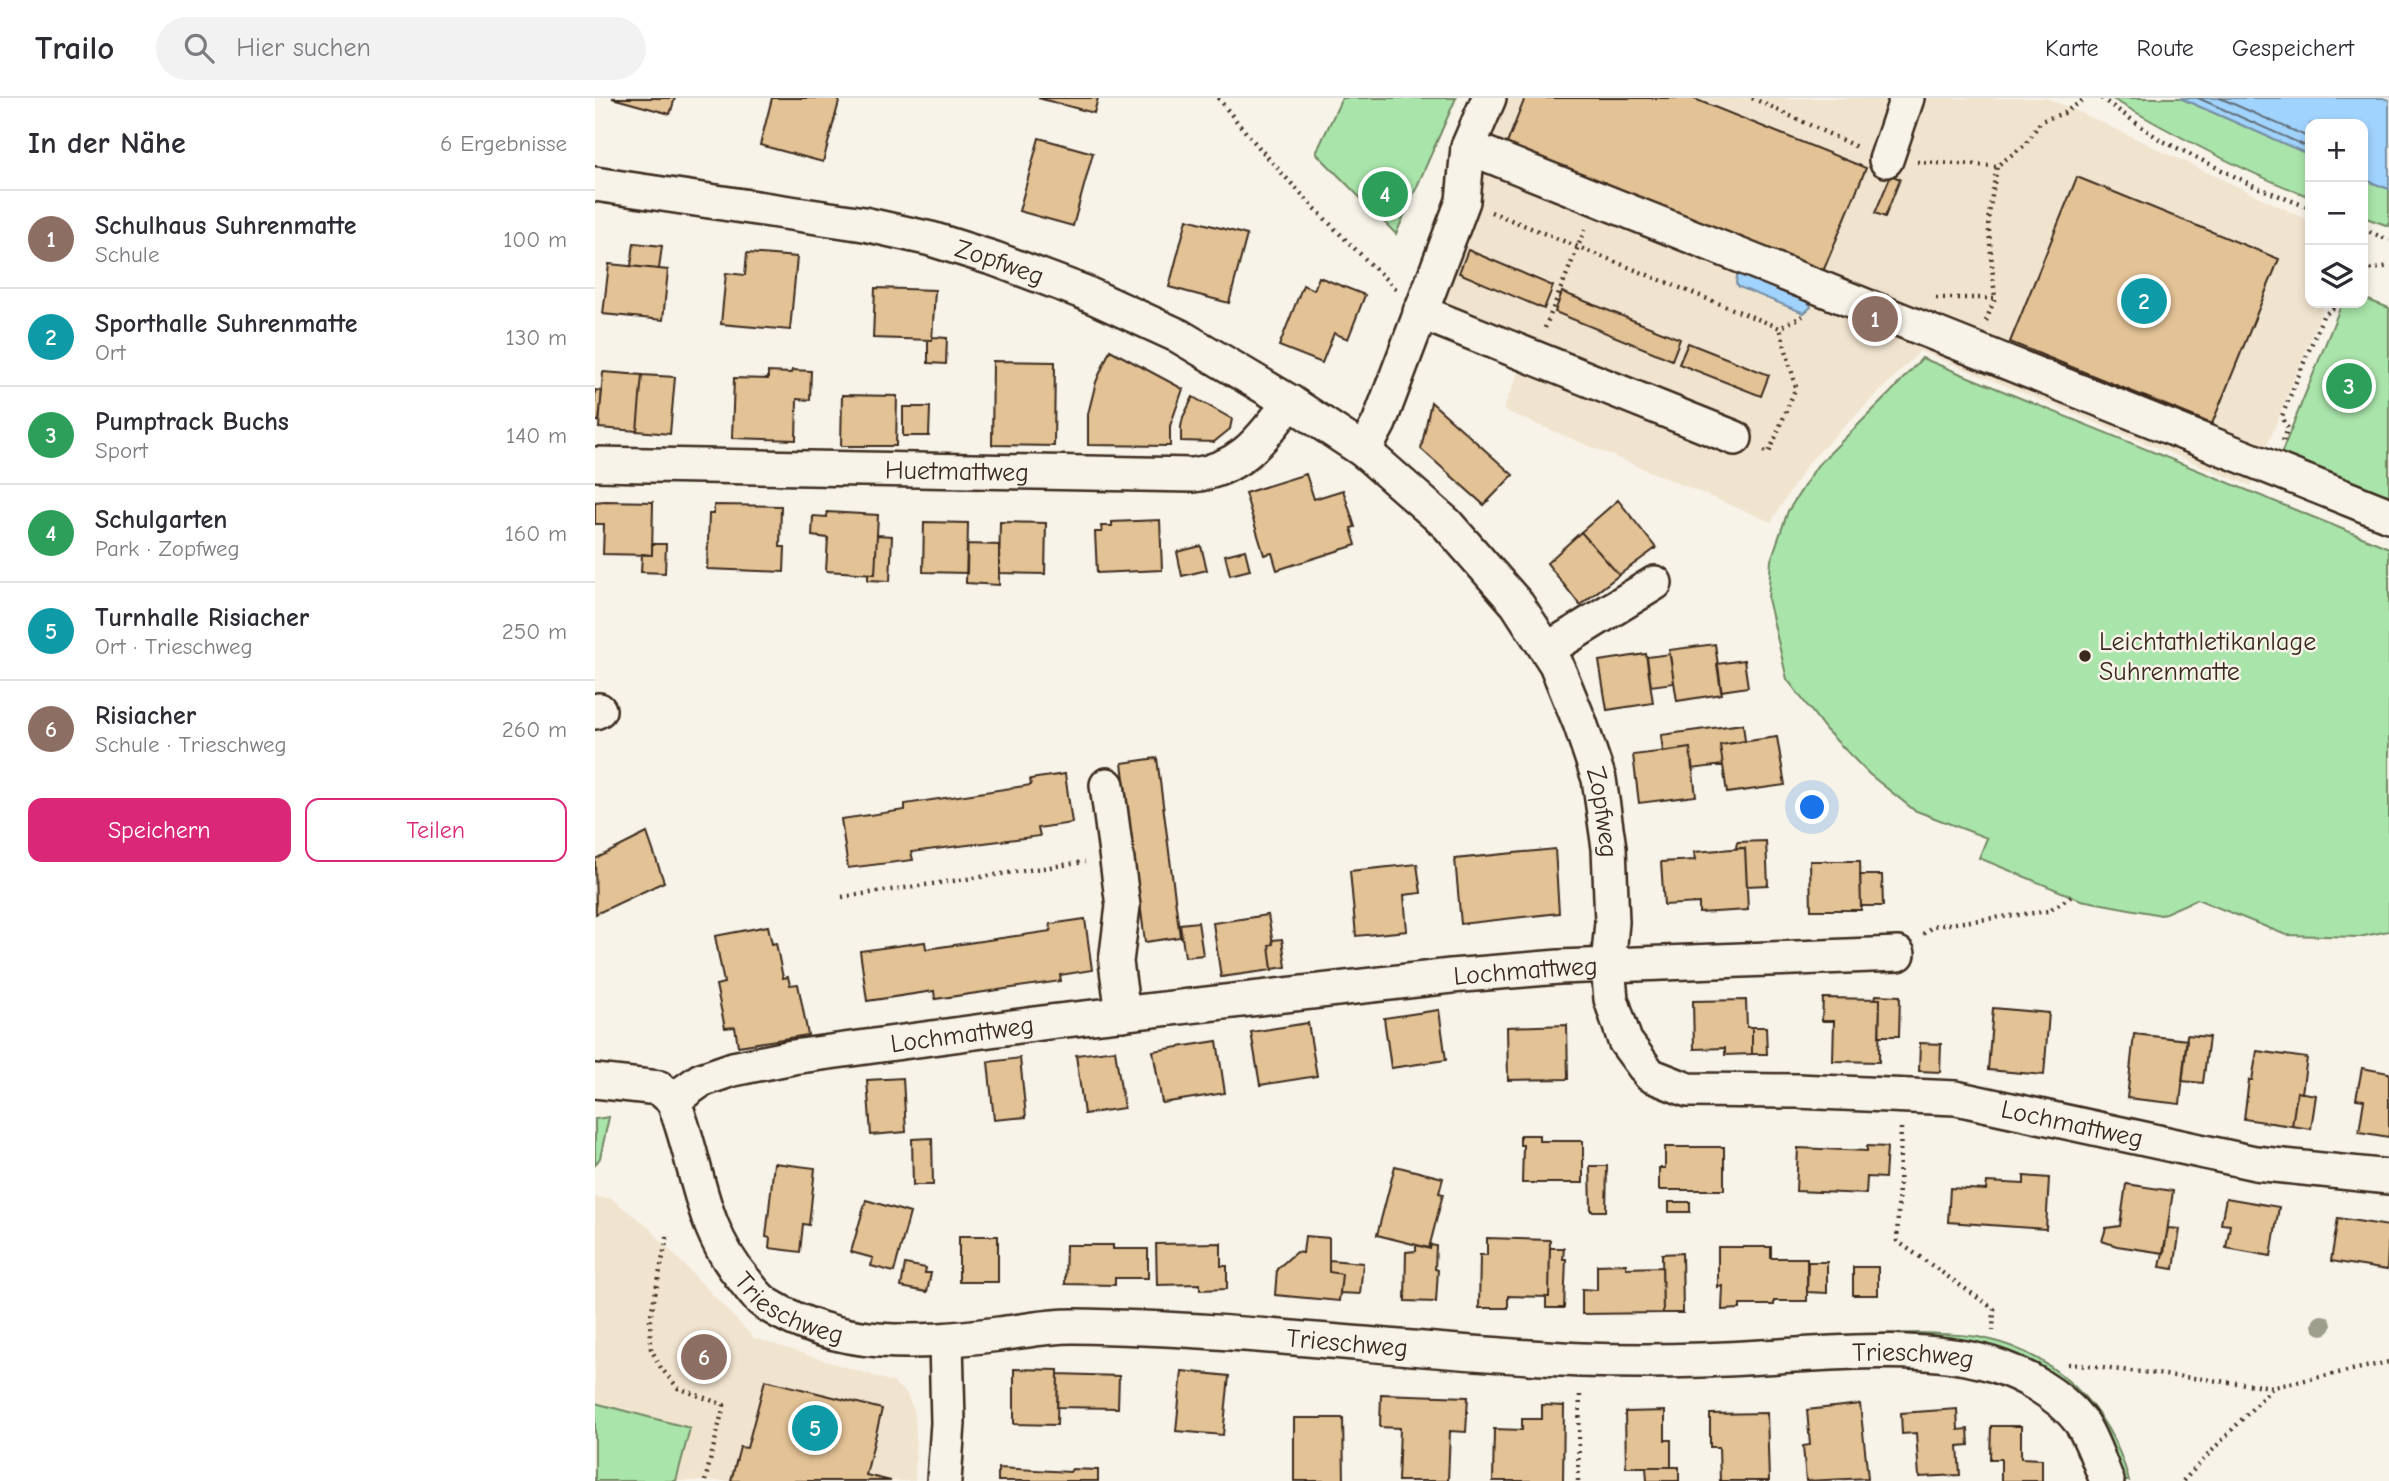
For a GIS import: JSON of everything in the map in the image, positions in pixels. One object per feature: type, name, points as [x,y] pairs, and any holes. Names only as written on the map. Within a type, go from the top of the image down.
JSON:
[{"type":"street","points":[[1364,451],[1379,423],[1463,201],[1468,147],[1489,98]]},
{"type":"street","points":[[1886,160],[1907,98]]},
{"type":"street","points":[[1468,147],[2389,515]]},
{"type":"street","name":"Zopfweg","points":[[595,184],[864,224],[931,239],[1083,292],[1179,336],[1290,402],[1364,451],[1447,524],[1517,604],[1548,649],[1580,723],[1599,779],[1609,848],[1612,922],[1608,966]]},
{"type":"street","points":[[1420,312],[1735,438]]},
{"type":"street","name":"Huetmattweg","points":[[595,464],[1193,475],[1206,473],[1255,448],[1290,402]]},
{"type":"street","points":[[1548,649],[1655,583]]},
{"type":"street","points":[[1107,785],[1123,906],[1117,962],[1123,1014]]},
{"type":"street","points":[[1608,966],[1898,954]]},
{"type":"street","name":"Lochmattweg","points":[[673,1100],[701,1080],[733,1069],[793,1057],[1123,1014],[1451,976],[1559,967],[1608,966],[1611,999],[1625,1041],[1650,1075],[1688,1090],[1957,1098],[2255,1163],[2389,1177]]},
{"type":"street","points":[[595,1081],[659,1088],[673,1100]]},
{"type":"street","name":"Trieschweg","points":[[673,1100],[685,1129],[705,1211],[732,1266],[764,1303],[820,1330],[879,1340],[946,1340],[1067,1326],[1221,1332],[1580,1360],[1661,1361],[1809,1354],[1926,1353],[1974,1360],[2009,1371],[2058,1399],[2081,1422],[2106,1481]]},
{"type":"street","points":[[944,1481],[948,1423],[946,1340]]},
{"type":"path","points":[[1218,98],[1248,136],[1328,223],[1420,312]]},
{"type":"path","points":[[1985,324],[1995,298],[1988,220],[1997,166],[2027,144],[2042,121],[2064,113],[2086,98]]},
{"type":"path","points":[[2101,98],[2159,139],[2252,185],[2305,206]]},
{"type":"path","points":[[1533,357],[1597,199]]},
{"type":"path","points":[[2368,231],[2389,240]]},
{"type":"path","points":[[2368,270],[2389,266]]},
{"type":"path","points":[[2273,468],[2288,429],[2282,416],[2323,316],[2333,308]]},
{"type":"path","points":[[1735,438],[1769,453],[1796,387],[1780,328]]},
{"type":"path","points":[[842,897],[1117,858]]},
{"type":"path","points":[[1898,954],[1933,926],[2047,911],[2072,896]]},
{"type":"path","points":[[1901,1096],[1897,1241],[1994,1308],[1993,1336]]},
{"type":"path","points":[[667,1237],[650,1319],[651,1349],[661,1368],[678,1388],[724,1405],[705,1481]]},
{"type":"path","points":[[1578,1481],[1580,1360]]},
{"type":"path","points":[[2057,1363],[2273,1387],[2389,1362]]},
{"type":"path","points":[[2183,1481],[2273,1387]]},
{"type":"shaded area","points":[[1498,98],[2046,98],[2305,219],[2305,308],[2323,308],[2251,486],[1920,351],[1808,463],[1771,522],[1503,410],[1519,372],[1432,336],[1428,267]]},
{"type":"shaded area","points":[[595,1197],[611,1198],[648,1227],[754,1338],[893,1382],[906,1393],[914,1410],[916,1429],[915,1481],[595,1481]]},
{"type":"green space","points":[[1342,98],[1456,98],[1396,234],[1316,153]]},
{"type":"green space","points":[[2111,98],[2180,98],[2305,153],[2305,195],[2209,152]]},
{"type":"green space","points":[[2368,181],[2389,189],[2389,226],[2368,219]]},
{"type":"green space","points":[[2368,300],[2389,308],[2389,496],[2385,507],[2277,464],[2340,308],[2368,308]]},
{"type":"green space","name":"Leichtathletikanlage Suhrenmatte","points":[[1922,358],[2389,548],[2389,931],[2359,937],[2286,935],[2197,899],[2161,915],[2081,900],[1979,858],[1987,838],[1914,810],[1869,774],[1826,730],[1787,679],[1768,599],[1771,560],[1788,511],[1817,466]]},
{"type":"green space","points":[[609,1117],[600,1158],[595,1165],[595,1119]]},
{"type":"green space","points":[[1924,1333],[1971,1336],[2005,1344],[2054,1369],[2075,1386],[2108,1429],[2129,1481],[2123,1481],[2072,1391],[2047,1370],[2023,1357],[1966,1342],[1850,1337],[1858,1334]]},
{"type":"green space","points":[[595,1403],[690,1428],[676,1481],[595,1481]]},
{"type":"water","points":[[2180,98],[2389,100],[2389,189],[2368,181],[2368,119],[2305,119],[2305,153]]},
{"type":"water","points":[[1744,273],[1808,301],[1811,307],[1804,313],[1739,287],[1736,283],[1737,276]]},
{"type":"building","points":[[612,98],[675,98],[670,114]]},
{"type":"building","points":[[772,98],[840,98],[823,162],[760,145]]},
{"type":"building","points":[[1038,98],[1098,98],[1094,113]]},
{"type":"building","points":[[1525,98],[1692,98],[1866,168],[1822,274],[1506,146]]},
{"type":"building","points":[[1039,138],[1093,153],[1073,226],[1019,211]]},
{"type":"building","points":[[1891,175],[1900,179],[1885,217],[1875,213]]},
{"type":"building","points":[[2077,177],[2279,259],[2212,424],[2010,342]]},
{"type":"building","points":[[1187,219],[1247,235],[1229,303],[1169,287]]},
{"type":"building","points":[[634,243],[662,246],[659,269],[631,266]]},
{"type":"building","points":[[1468,250],[1553,286],[1544,309],[1459,273]]},
{"type":"building","points":[[747,253],[797,257],[790,330],[721,324],[726,273],[745,275]]},
{"type":"building","points":[[609,264],[668,270],[663,320],[603,314]]},
{"type":"building","points":[[1319,277],[1365,295],[1348,339],[1334,333],[1322,363],[1279,346],[1303,285],[1314,290]]},
{"type":"building","points":[[875,288],[935,290],[932,340],[873,338]]},
{"type":"building","points":[[1562,292],[1680,339],[1672,360],[1555,312]]},
{"type":"building","points":[[932,337],[947,338],[946,364],[928,363],[928,340],[932,340]]},
{"type":"building","points":[[1688,343],[1769,375],[1761,396],[1679,364]]},
{"type":"building","points":[[1110,350],[1183,389],[1170,426],[1170,446],[1088,445],[1088,414],[1096,382]]},
{"type":"building","points":[[993,361],[1055,362],[1054,446],[992,445]]},
{"type":"building","points":[[792,370],[811,371],[810,400],[797,399],[796,440],[732,438],[734,378],[768,379],[768,372],[791,373]]},
{"type":"building","points":[[603,372],[642,375],[637,431],[599,428]]},
{"type":"building","points":[[642,375],[675,377],[670,434],[637,431]]},
{"type":"building","points":[[595,390],[602,391],[599,421],[595,421]]},
{"type":"building","points":[[842,395],[897,396],[896,446],[841,446]]},
{"type":"building","points":[[1193,397],[1232,419],[1230,429],[1214,442],[1181,441],[1183,417]]},
{"type":"building","points":[[1431,402],[1513,475],[1484,505],[1421,449]]},
{"type":"building","points":[[903,407],[930,407],[929,436],[903,436]]},
{"type":"building","points":[[1306,474],[1314,499],[1343,490],[1355,527],[1351,528],[1356,545],[1277,570],[1272,553],[1264,555],[1245,493]]},
{"type":"building","points":[[1618,500],[1656,548],[1619,575],[1581,532]]},
{"type":"building","points":[[595,502],[653,502],[652,555],[603,554],[604,524],[595,524]]},
{"type":"building","points":[[714,505],[781,506],[780,547],[785,547],[784,572],[707,569],[709,514],[714,514]]},
{"type":"building","points":[[827,512],[878,515],[875,574],[826,571],[828,538],[812,536],[813,516],[827,517]]},
{"type":"building","points":[[1160,520],[1162,570],[1097,573],[1095,532],[1102,532],[1101,526],[1112,526],[1112,522]]},
{"type":"building","points":[[924,522],[968,523],[967,573],[923,572]]},
{"type":"building","points":[[1000,522],[1046,523],[1045,574],[999,573]]},
{"type":"building","points":[[1581,532],[1619,575],[1580,605],[1547,563]]},
{"type":"building","points":[[877,535],[892,536],[890,581],[868,580],[868,574],[875,574]]},
{"type":"building","points":[[652,544],[666,544],[665,573],[641,572],[642,554],[652,555]]},
{"type":"building","points":[[967,544],[999,545],[999,585],[966,583]]},
{"type":"building","points":[[1201,546],[1207,570],[1182,576],[1177,552]]},
{"type":"building","points":[[1245,550],[1250,570],[1230,575],[1225,555]]},
{"type":"building","points":[[1715,644],[1722,694],[1677,701],[1669,650]]},
{"type":"building","points":[[1646,654],[1653,703],[1607,710],[1599,661]]},
{"type":"building","points":[[1670,654],[1674,683],[1651,686],[1647,657]]},
{"type":"building","points":[[1744,660],[1748,687],[1721,691],[1717,664]]},
{"type":"building","points":[[1743,724],[1745,741],[1720,745],[1723,765],[1692,769],[1690,748],[1663,752],[1661,735]]},
{"type":"building","points":[[1777,737],[1785,785],[1727,793],[1720,745]]},
{"type":"building","points":[[1690,748],[1696,796],[1639,803],[1633,755]]},
{"type":"building","points":[[1157,758],[1180,937],[1145,942],[1122,763]]},
{"type":"building","points":[[1065,774],[1072,823],[1038,828],[1040,836],[911,852],[913,860],[848,868],[841,819],[905,810],[905,804],[1031,785],[1030,779]]},
{"type":"building","points":[[647,833],[664,882],[596,914],[595,859]]},
{"type":"building","points":[[1766,841],[1768,885],[1747,886],[1745,848],[1736,848],[1737,842]]},
{"type":"building","points":[[1745,848],[1748,910],[1699,913],[1699,903],[1664,905],[1661,862],[1695,860],[1694,852]]},
{"type":"building","points":[[1555,849],[1559,913],[1461,924],[1455,859]]},
{"type":"building","points":[[1810,861],[1860,861],[1861,910],[1811,910]]},
{"type":"building","points":[[1417,864],[1421,893],[1404,895],[1407,931],[1356,936],[1350,871]]},
{"type":"building","points":[[1860,875],[1882,875],[1883,906],[1861,906]]},
{"type":"building","points":[[1268,915],[1273,944],[1269,945],[1272,970],[1221,977],[1213,923]]},
{"type":"building","points":[[1085,919],[1092,970],[1060,975],[1061,981],[935,999],[934,991],[867,1001],[860,951],[925,942],[926,949],[1051,931],[1050,924]]},
{"type":"building","points":[[1198,922],[1203,955],[1185,957],[1180,924]]},
{"type":"building","points":[[768,926],[772,944],[776,943],[783,978],[788,977],[790,985],[798,984],[808,1035],[738,1046],[735,1027],[725,1028],[716,985],[724,983],[715,936]]},
{"type":"building","points":[[1282,939],[1286,967],[1272,969],[1269,945],[1273,944],[1272,940]]},
{"type":"building","points":[[1876,995],[1900,996],[1899,1036],[1879,1036],[1880,999],[1875,999]]},
{"type":"building","points":[[1823,998],[1880,999],[1879,1062],[1833,1061],[1834,1021],[1822,1021]]},
{"type":"building","points":[[1746,1000],[1747,1027],[1752,1027],[1752,1054],[1725,1055],[1725,1048],[1694,1049],[1693,1001]]},
{"type":"building","points":[[1993,1008],[2049,1013],[2044,1075],[1988,1070]]},
{"type":"building","points":[[1439,1010],[1446,1060],[1391,1068],[1384,1018]]},
{"type":"building","points":[[1308,1023],[1317,1076],[1260,1085],[1251,1032]]},
{"type":"building","points":[[1567,1025],[1568,1079],[1508,1080],[1507,1027]]},
{"type":"building","points":[[1752,1027],[1766,1027],[1767,1054],[1752,1054]]},
{"type":"building","points":[[2134,1034],[2187,1040],[2180,1104],[2127,1098]]},
{"type":"building","points":[[2187,1035],[2209,1037],[2203,1083],[2182,1081]]},
{"type":"building","points":[[1217,1041],[1225,1093],[1162,1103],[1153,1051]]},
{"type":"building","points":[[1920,1043],[1941,1044],[1940,1072],[1919,1071]]},
{"type":"building","points":[[1115,1050],[1124,1108],[1084,1114],[1076,1055]]},
{"type":"building","points":[[2257,1051],[2307,1058],[2302,1093],[2297,1092],[2292,1126],[2244,1119],[2249,1080],[2252,1080]]},
{"type":"building","points":[[1020,1058],[1026,1117],[994,1120],[988,1062]]},
{"type":"building","points":[[2362,1068],[2389,1073],[2389,1137],[2359,1132],[2364,1100],[2356,1099]]},
{"type":"building","points":[[903,1078],[906,1132],[871,1135],[867,1080]]},
{"type":"building","points":[[2297,1092],[2316,1095],[2311,1129],[2292,1126]]},
{"type":"building","points":[[1520,1135],[1539,1135],[1539,1141],[1583,1141],[1583,1183],[1522,1183],[1523,1145],[1520,1145]]},
{"type":"building","points":[[932,1138],[933,1185],[913,1185],[912,1139]]},
{"type":"building","points":[[1867,1146],[1887,1147],[1885,1178],[1867,1177],[1866,1194],[1796,1191],[1798,1148],[1867,1151]]},
{"type":"building","points":[[1665,1147],[1724,1147],[1724,1190],[1659,1190],[1659,1168],[1665,1168]]},
{"type":"building","points":[[774,1163],[815,1168],[809,1225],[803,1224],[800,1252],[769,1248],[770,1238],[766,1237]]},
{"type":"building","points":[[1395,1166],[1443,1178],[1439,1193],[1443,1194],[1429,1248],[1377,1235]]},
{"type":"building","points":[[1590,1166],[1607,1166],[1606,1211],[1591,1211]]},
{"type":"building","points":[[2024,1176],[2049,1178],[2046,1229],[1948,1222],[1950,1188],[1986,1190],[1987,1182],[2024,1184]]},
{"type":"building","points":[[2126,1184],[2173,1191],[2164,1253],[2102,1241],[2106,1228],[2120,1226]]},
{"type":"building","points":[[2226,1198],[2279,1207],[2271,1256],[2226,1248],[2230,1225],[2221,1224]]},
{"type":"building","points":[[866,1200],[910,1213],[894,1272],[871,1266],[873,1258],[851,1252]]},
{"type":"building","points":[[1669,1202],[1690,1202],[1690,1212],[1669,1212]]},
{"type":"building","points":[[2338,1218],[2389,1226],[2387,1270],[2331,1261]]},
{"type":"building","points":[[2168,1228],[2180,1229],[2174,1269],[2160,1267]]},
{"type":"building","points":[[959,1236],[998,1236],[998,1282],[959,1282]]},
{"type":"building","points":[[1305,1236],[1329,1238],[1329,1272],[1342,1274],[1339,1301],[1275,1295],[1277,1269],[1296,1252],[1303,1253]]},
{"type":"building","points":[[1487,1238],[1550,1240],[1549,1297],[1508,1296],[1508,1308],[1479,1308],[1480,1255],[1487,1255]]},
{"type":"building","points":[[1221,1243],[1221,1266],[1227,1266],[1227,1289],[1200,1290],[1200,1284],[1157,1285],[1156,1244]]},
{"type":"building","points":[[1066,1245],[1113,1245],[1113,1249],[1148,1249],[1148,1278],[1115,1278],[1115,1285],[1065,1284]]},
{"type":"building","points":[[1416,1245],[1430,1249],[1431,1245],[1436,1246],[1436,1302],[1405,1301],[1406,1252],[1416,1251]]},
{"type":"building","points":[[1718,1247],[1771,1247],[1771,1258],[1807,1258],[1807,1301],[1774,1301],[1774,1305],[1740,1305],[1740,1309],[1722,1310],[1723,1286],[1718,1287]]},
{"type":"building","points":[[1550,1248],[1564,1248],[1564,1308],[1546,1308],[1546,1297],[1549,1297]]},
{"type":"building","points":[[1682,1253],[1683,1313],[1663,1313],[1662,1254]]},
{"type":"building","points":[[1329,1260],[1363,1263],[1360,1294],[1340,1293],[1342,1274],[1329,1272]]},
{"type":"building","points":[[1808,1262],[1827,1262],[1827,1293],[1807,1292]]},
{"type":"building","points":[[905,1264],[926,1268],[925,1273],[931,1273],[927,1292],[901,1287]]},
{"type":"building","points":[[1626,1264],[1626,1268],[1662,1267],[1663,1313],[1582,1314],[1582,1289],[1597,1290],[1597,1265]]},
{"type":"building","points":[[1853,1267],[1878,1267],[1878,1295],[1853,1295]]},
{"type":"building","points":[[1014,1369],[1058,1370],[1057,1425],[1014,1424]]},
{"type":"building","points":[[1182,1371],[1229,1376],[1223,1435],[1176,1431]]},
{"type":"building","points":[[1058,1374],[1119,1376],[1118,1408],[1057,1407]]},
{"type":"building","points":[[765,1380],[882,1409],[866,1475],[891,1481],[731,1481],[740,1447],[747,1448]]},
{"type":"building","points":[[1381,1394],[1468,1397],[1466,1432],[1450,1431],[1448,1481],[1398,1481],[1400,1428],[1380,1427]]},
{"type":"building","points":[[1860,1404],[1868,1478],[1806,1481],[1803,1446],[1810,1445],[1807,1410]]},
{"type":"building","points":[[1542,1405],[1564,1406],[1563,1481],[1493,1481],[1494,1429],[1522,1430],[1522,1419],[1542,1419]]},
{"type":"building","points":[[1957,1409],[1958,1430],[1968,1429],[1969,1445],[1958,1446],[1960,1475],[1919,1477],[1916,1433],[1902,1434],[1901,1413]]},
{"type":"building","points":[[1665,1411],[1665,1440],[1671,1440],[1671,1467],[1626,1467],[1625,1412]]},
{"type":"building","points":[[1767,1413],[1769,1481],[1720,1481],[1719,1447],[1710,1447],[1710,1414]]},
{"type":"building","points":[[1294,1418],[1343,1418],[1344,1481],[1294,1481]]},
{"type":"building","points":[[1991,1426],[2021,1426],[2021,1458],[2042,1459],[2042,1481],[2001,1481],[2001,1459],[1990,1459]]},
{"type":"building","points":[[1646,1467],[1679,1467],[1679,1481],[1647,1481]]},
{"type":"building","points":[[998,1468],[1070,1472],[1072,1469],[1098,1470],[1098,1481],[998,1481]]},
{"type":"place","name":"Schulgarten","points":[[1385,194]]},
{"type":"place","name":"Sporthalle Suhrenmatte","points":[[2144,301]]},
{"type":"place","name":"Schulhaus Suhrenmatte","points":[[1875,319]]},
{"type":"place","name":"Pumptrack Buchs","points":[[2349,386]]},
{"type":"place","name":"Leichtathletikanlage Suhrenmatte","points":[[2085,656]]},
{"type":"place","name":"Risiacher","points":[[704,1357]]},
{"type":"place","name":"Turnhalle Risiacher","points":[[815,1428]]}]
